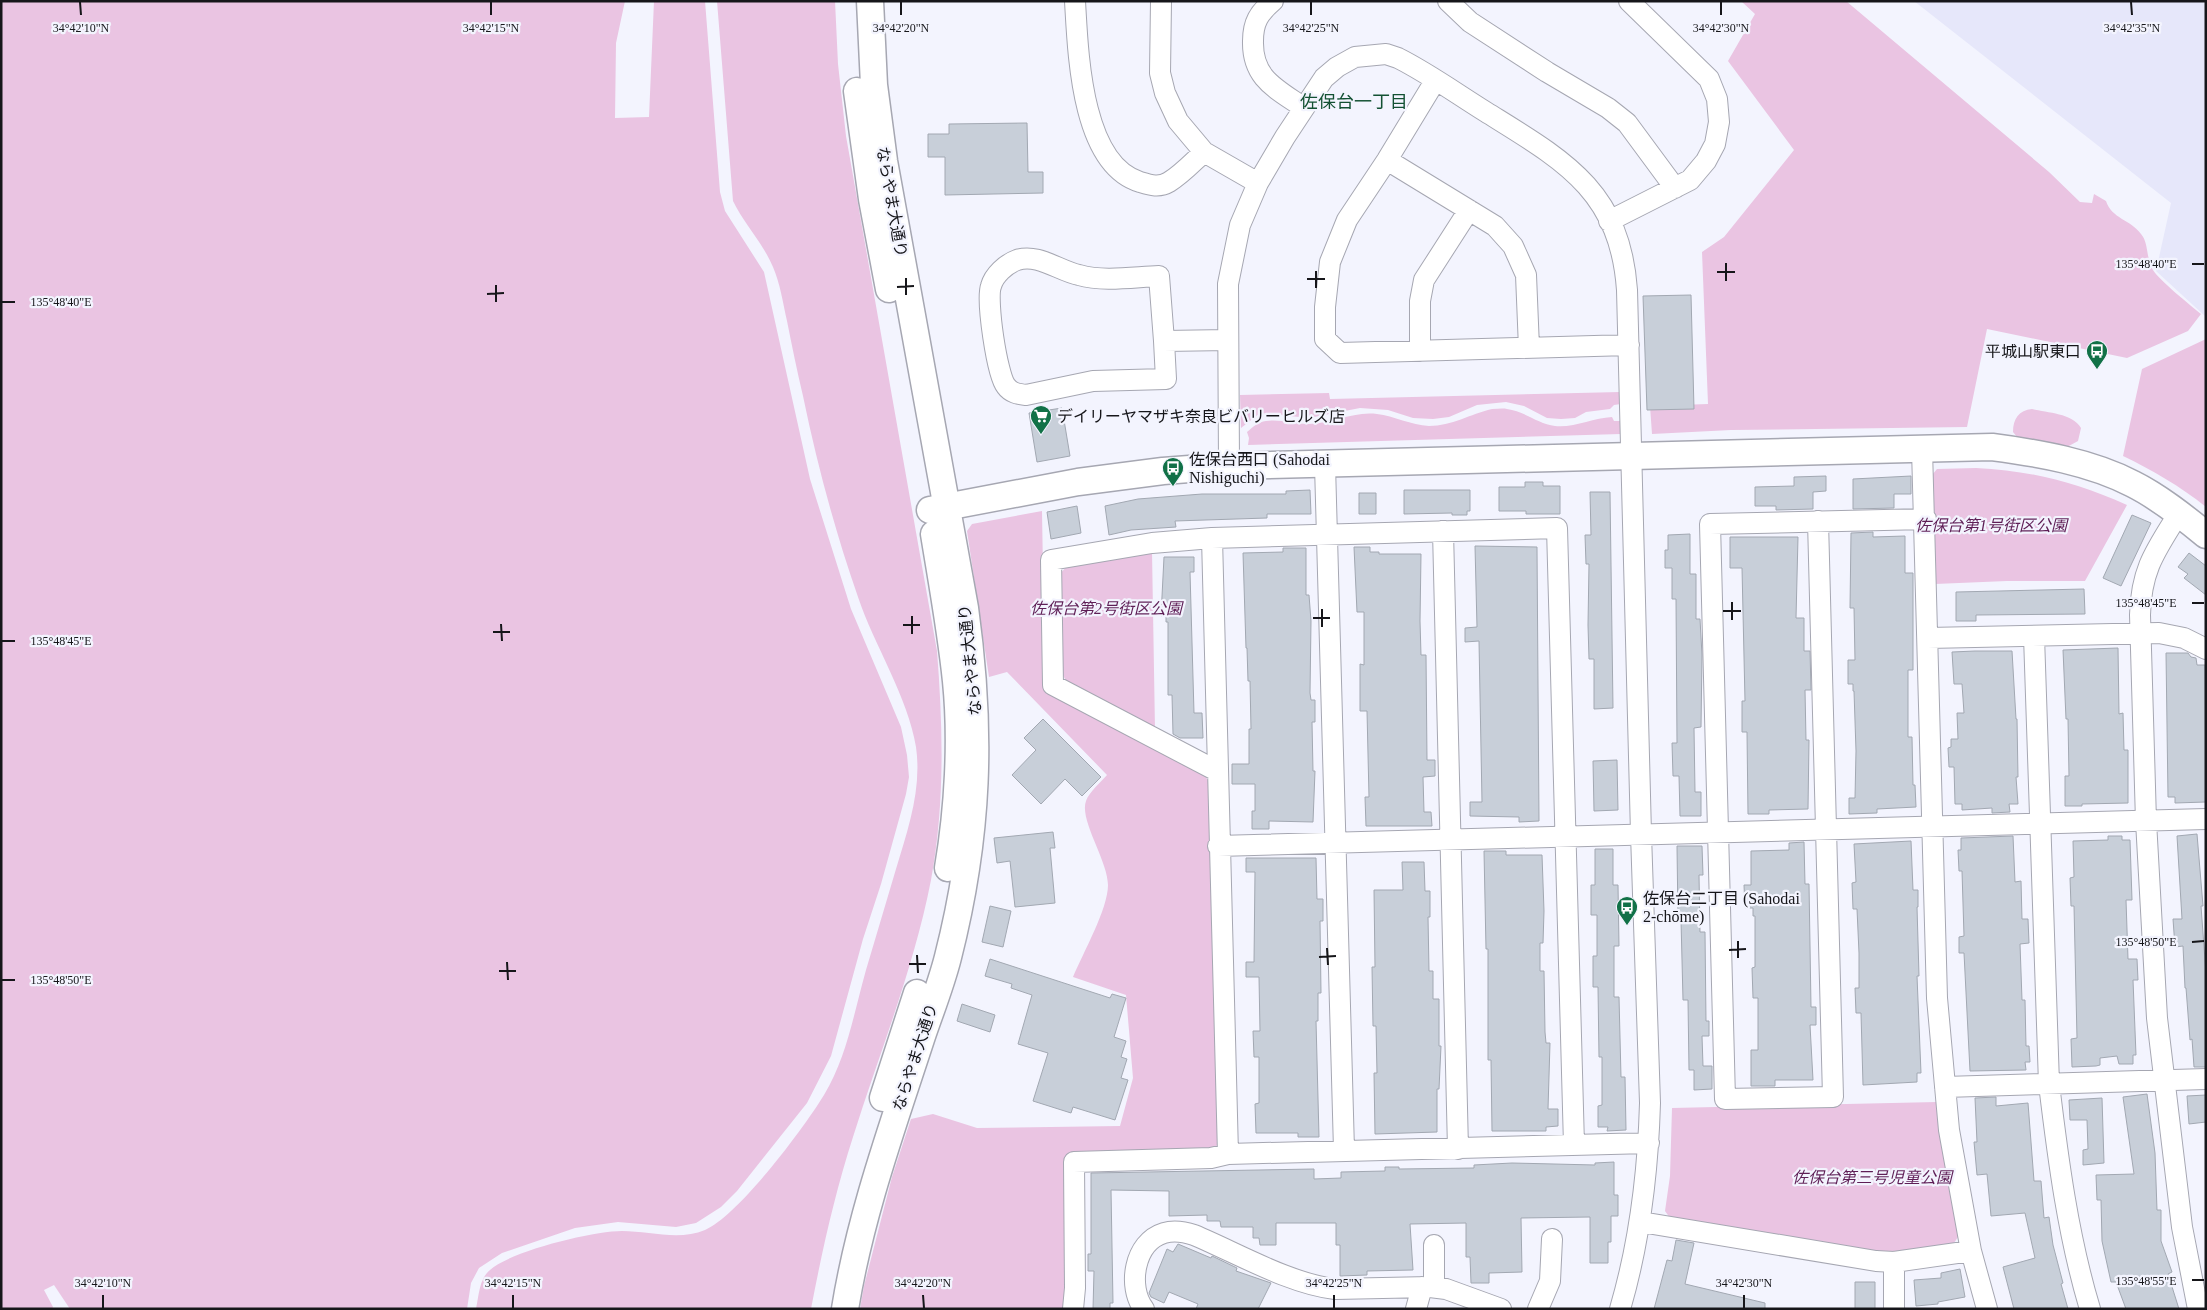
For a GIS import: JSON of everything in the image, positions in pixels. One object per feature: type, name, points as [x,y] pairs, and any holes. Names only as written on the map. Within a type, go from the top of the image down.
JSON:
[{"type":"street","name":"ならやま大通り","points":[[845,1309],[850,1277],[876,1176],[948,958],[964,886],[973,825],[977,754],[973,662],[965,608],[938,508],[872,198],[861,130],[854,56],[852,1]]},
{"type":"street","name":"ならやま大通り","points":[[827,1309],[836,1259],[864,1154],[929,957],[952,850],[957,782],[956,683],[938,508],[884,161],[874,85],[870,1]]},
{"type":"street","points":[[1075,1],[1083,94],[1095,131],[1110,162],[1128,178],[1154,186],[1168,182],[1204,152]]},
{"type":"street","points":[[1160,1],[1160,73],[1165,93],[1178,122],[1204,152],[1258,183]]},
{"type":"street","points":[[1273,1],[1259,14],[1253,28],[1253,53],[1257,69],[1268,82],[1304,108]]},
{"type":"street","points":[[1448,1],[1470,22],[1547,72],[1608,108],[1627,123],[1675,188]]},
{"type":"street","points":[[1609,221],[1690,180],[1706,161],[1715,144],[1719,122],[1716,99],[1709,79],[1629,1]]},
{"type":"street","points":[[1229,466],[1228,284],[1240,224],[1258,183],[1304,108],[1324,78],[1337,66],[1355,57],[1369,54],[1392,56],[1408,63],[1564,164],[1590,188],[1599,200],[1620,246],[1625,266],[1629,345],[1641,834],[1650,1103],[1649,1143],[1641,1222],[1630,1274],[1620,1309]]},
{"type":"street","points":[[1435,81],[1387,160],[1347,220],[1330,262],[1325,307],[1325,339],[1340,353],[1629,345]]},
{"type":"street","points":[[1387,160],[1495,226],[1513,246],[1526,275],[1529,348]]},
{"type":"street","points":[[1420,351],[1420,301],[1424,280],[1469,210]]},
{"type":"street","points":[[1031,258],[1041,260],[1064,272],[1082,276],[1099,278],[1158,276],[1164,341],[1166,379],[1093,381],[1026,395],[1015,394],[1006,387],[1001,376],[988,297],[991,284],[1003,268],[1018,260],[1031,258]]},
{"type":"street","points":[[1164,341],[1228,340]]},
{"type":"street","points":[[938,508],[1078,482],[1163,471],[1229,466],[1992,447],[2039,453],[2070,461],[2133,483],[2179,513],[2206,535]]},
{"type":"street","points":[[1922,450],[1926,519],[1938,998],[1949,1130],[1971,1252],[1988,1309]]},
{"type":"street","points":[[1325,465],[1344,1150]]},
{"type":"street","points":[[2179,513],[2151,558],[2140,600],[2146,821],[2157,1018],[2163,1081],[2182,1227],[2198,1309]]},
{"type":"street","points":[[1818,521],[1833,1097],[1725,1099],[1710,524],[1818,521],[1926,519]]},
{"type":"street","points":[[1217,771],[1053,685],[1051,560],[1152,543],[1212,538],[1557,528],[1574,1145]]},
{"type":"street","points":[[1443,531],[1458,1149]]},
{"type":"street","points":[[1212,538],[1218,846],[1228,1154]]},
{"type":"street","points":[[1928,638],[2159,633],[2184,638],[2206,648]]},
{"type":"street","points":[[2034,636],[2049,1084],[2062,1181],[2072,1235],[2090,1309]]},
{"type":"street","points":[[1218,846],[2206,819]]},
{"type":"street","points":[[1945,1087],[2206,1080]]},
{"type":"street","points":[[1073,1309],[1076,1288],[1074,1162],[1210,1158],[1228,1154],[1344,1150],[1458,1149],[1649,1143]]},
{"type":"street","points":[[1641,1222],[1876,1261],[1894,1262],[1971,1252]]},
{"type":"street","points":[[1144,1309],[1139,1303],[1134,1286],[1134,1272],[1141,1254],[1151,1240],[1162,1233],[1171,1232],[1194,1234],[1293,1278],[1320,1287],[1335,1289],[1428,1287],[1446,1289],[1501,1309]]},
{"type":"street","points":[[1538,1309],[1550,1280],[1552,1238]]},
{"type":"street","points":[[1416,1309],[1428,1287],[1434,1244]]},
{"type":"street","points":[[1894,1262],[1894,1309]]},
{"type":"shaded area","points":[[1914,1],[2202,1],[2206,5],[2206,317],[2156,271],[2171,203]]},
{"type":"green space","points":[[1,1],[625,1],[616,43],[615,118],[649,117],[654,1],[705,1],[720,192],[725,211],[764,272],[810,479],[851,609],[901,727],[907,755],[909,777],[881,884],[863,939],[831,1056],[807,1103],[737,1191],[721,1207],[696,1223],[676,1227],[618,1222],[575,1228],[502,1253],[479,1268],[471,1283],[467,1309],[70,1309],[54,1285],[44,1290],[53,1307],[52,1309],[1,1309]]},
{"type":"green space","points":[[717,1],[835,1],[838,64],[846,136],[937,651],[941,709],[941,794],[936,851],[931,880],[906,977],[840,1179],[811,1309],[476,1309],[480,1288],[486,1274],[515,1256],[553,1243],[592,1234],[622,1231],[664,1235],[695,1233],[719,1222],[752,1190],[786,1149],[814,1110],[839,1065],[913,809],[917,763],[912,728],[906,709],[858,597],[842,547],[814,447],[775,273],[769,258],[733,201]]},
{"type":"green space","points":[[1741,1],[1846,1],[2049,172],[2080,202],[2092,203],[2094,194],[2106,201],[2112,212],[2137,229],[2144,238],[2149,261],[2157,275],[2201,314],[2188,331],[2127,358],[1987,329],[1967,427],[1731,430],[1652,434],[1650,406],[1708,404],[1702,252],[1724,237],[1794,150],[1728,61],[1755,14]]},
{"type":"green space","points":[[2206,339],[2206,507],[2166,479],[2123,456],[2142,369]]},
{"type":"green space","points":[[1620,392],[1621,404],[1614,405],[1610,409],[1586,412],[1575,418],[1547,418],[1524,406],[1506,402],[1477,405],[1449,417],[1433,419],[1413,418],[1388,410],[1360,408],[1309,418],[1260,413],[1241,428],[1240,395],[1329,393],[1330,399]]},
{"type":"green space","points":[[1492,409],[1513,410],[1555,426],[1569,426],[1612,417],[1614,421],[1620,421],[1621,434],[1248,445],[1249,438],[1247,432],[1266,421],[1303,424],[1326,422],[1359,414],[1377,414],[1429,426],[1453,422]]},
{"type":"green space","points":[[2032,409],[2059,414],[2072,419],[2081,428],[2078,441],[2067,447],[2018,438],[2013,432],[2014,423],[2020,413]]},
{"type":"green space","name":"佐保台第1号街区公園","points":[[1976,468],[2016,472],[2053,479],[2089,490],[2127,505],[2085,581],[2007,581],[1935,584],[1932,475],[1937,469]]},
{"type":"green space","points":[[1042,511],[1045,690],[1203,772],[1210,784],[1219,1143],[1210,1153],[1066,1155],[1067,1309],[860,1309],[864,1286],[892,1177],[911,1119],[933,1114],[977,1128],[1120,1126],[1133,1078],[1126,995],[1073,977],[1100,918],[1107,895],[1107,875],[1086,819],[1085,809],[1086,801],[1090,794],[1107,775],[1007,672],[989,677],[967,531],[972,524]]},
{"type":"green space","name":"佐保台第2号街区公園","points":[[1152,551],[1155,730],[1068,684],[1061,672],[1058,576],[1068,565]]},
{"type":"green space","name":"佐保台第三号児童公園","points":[[1937,1102],[1960,1234],[1952,1246],[1879,1253],[1670,1218],[1665,1211],[1670,1176],[1672,1108]]},
{"type":"building","points":[[1027,123],[1028,172],[1043,172],[1043,193],[945,195],[945,157],[928,157],[928,134],[949,134],[949,124]]},
{"type":"building","points":[[1691,295],[1694,409],[1647,410],[1643,296]]},
{"type":"building","points":[[1062,408],[1070,456],[1037,462],[1029,413]]},
{"type":"building","points":[[1826,476],[1826,491],[1813,492],[1813,509],[1776,510],[1776,506],[1755,506],[1755,487],[1794,486],[1794,477]]},
{"type":"building","points":[[1911,476],[1911,494],[1894,494],[1894,508],[1853,509],[1853,479]]},
{"type":"building","points":[[1525,482],[1543,482],[1543,486],[1560,486],[1560,514],[1526,514],[1526,511],[1499,511],[1499,487],[1525,487]]},
{"type":"building","points":[[1310,490],[1311,514],[1267,514],[1267,518],[1175,521],[1176,527],[1131,530],[1109,535],[1105,506],[1138,499],[1202,494],[1286,494],[1286,491]]},
{"type":"building","points":[[1404,490],[1470,490],[1470,511],[1467,511],[1467,515],[1452,515],[1452,513],[1404,514]]},
{"type":"building","points":[[1590,492],[1610,492],[1613,708],[1594,709],[1594,659],[1589,659],[1589,564],[1586,564],[1585,535],[1591,535]]},
{"type":"building","points":[[1359,493],[1376,493],[1376,514],[1359,514]]},
{"type":"building","points":[[1077,506],[1081,533],[1051,539],[1047,512]]},
{"type":"building","points":[[2132,515],[2151,523],[2121,586],[2103,578]]},
{"type":"building","points":[[1873,532],[1873,537],[1905,536],[1905,573],[1913,573],[1913,670],[1908,670],[1908,737],[1912,737],[1913,785],[1915,785],[1916,807],[1877,809],[1877,813],[1849,814],[1849,798],[1855,798],[1856,751],[1854,691],[1853,684],[1848,684],[1848,660],[1855,660],[1854,608],[1850,608],[1851,533]]},
{"type":"building","points":[[1690,534],[1690,574],[1696,574],[1696,619],[1700,619],[1702,655],[1701,727],[1694,728],[1695,792],[1701,792],[1701,816],[1680,816],[1679,776],[1673,776],[1672,743],[1677,743],[1676,599],[1672,599],[1672,568],[1665,568],[1665,550],[1668,550],[1668,535]]},
{"type":"building","points":[[1730,537],[1798,537],[1796,618],[1804,618],[1804,651],[1810,651],[1811,690],[1805,690],[1806,740],[1809,740],[1808,809],[1769,810],[1769,814],[1748,814],[1747,732],[1742,732],[1742,701],[1745,701],[1742,568],[1730,568]]},
{"type":"building","points":[[1475,546],[1537,547],[1539,821],[1519,822],[1519,817],[1470,816],[1470,802],[1482,802],[1479,641],[1465,642],[1465,628],[1477,627]]},
{"type":"building","points":[[1354,547],[1370,547],[1370,552],[1379,552],[1379,554],[1421,554],[1420,621],[1421,655],[1426,655],[1427,760],[1435,760],[1435,776],[1423,777],[1424,812],[1431,812],[1432,826],[1366,826],[1365,797],[1369,797],[1367,711],[1360,711],[1360,664],[1364,665],[1364,612],[1357,612]]},
{"type":"building","points":[[1283,548],[1306,548],[1306,595],[1309,595],[1311,621],[1310,693],[1311,700],[1315,700],[1315,722],[1312,722],[1313,771],[1315,771],[1313,822],[1269,821],[1269,829],[1252,829],[1252,811],[1255,811],[1255,784],[1232,784],[1232,764],[1249,764],[1249,729],[1251,729],[1243,553],[1283,552]]},
{"type":"building","points":[[2189,553],[2206,566],[2206,595],[2184,578],[2188,574],[2178,567]]},
{"type":"building","points":[[1164,557],[1194,557],[1194,572],[1190,572],[1194,713],[1202,713],[1203,738],[1180,738],[1173,734],[1172,695],[1168,695],[1168,622],[1166,622],[1166,616],[1161,616]]},
{"type":"building","points":[[2084,589],[2085,614],[1976,615],[1976,621],[1956,621],[1956,592]]},
{"type":"building","points":[[2118,648],[2119,714],[2123,713],[2124,750],[2128,750],[2128,803],[2065,806],[2065,776],[2069,776],[2068,719],[2066,719],[2063,650]]},
{"type":"building","points":[[2012,651],[2017,719],[2018,777],[2016,777],[2018,804],[2009,804],[2010,812],[1992,813],[1992,808],[1962,810],[1962,804],[1955,804],[1954,767],[1949,767],[1948,748],[1951,747],[1951,739],[1958,739],[1957,713],[1964,713],[1962,684],[1954,684],[1952,652]]},
{"type":"building","points":[[2166,653],[2188,653],[2191,657],[2196,658],[2197,665],[2205,665],[2206,802],[2175,803],[2175,797],[2168,797]]},
{"type":"building","points":[[1043,719],[1101,777],[1082,796],[1065,779],[1041,804],[1012,775],[1036,750],[1024,738]]},
{"type":"building","points":[[1617,760],[1618,810],[1594,811],[1593,761]]},
{"type":"building","points":[[1053,832],[1055,848],[1050,848],[1055,903],[1015,907],[1010,861],[997,863],[994,838]]},
{"type":"building","points":[[2197,834],[2206,974],[2206,1067],[2194,1067],[2185,988],[2183,946],[2175,947],[2173,919],[2182,919],[2177,836]]},
{"type":"building","points":[[2013,836],[2015,882],[2021,881],[2022,919],[2028,919],[2029,943],[2020,944],[2022,1000],[2025,1000],[2026,1046],[2029,1046],[2030,1062],[2025,1062],[2026,1070],[1970,1071],[1964,953],[1959,953],[1959,937],[1964,936],[1962,871],[1959,871],[1958,850],[1961,850],[1961,838]]},
{"type":"building","points":[[2108,836],[2122,836],[2122,840],[2130,840],[2132,900],[2126,900],[2128,959],[2137,959],[2138,980],[2133,980],[2136,1055],[2133,1055],[2133,1064],[2119,1064],[2117,1056],[2100,1058],[2100,1065],[2096,1066],[2072,1067],[2071,1039],[2077,1038],[2074,906],[2071,906],[2070,878],[2074,877],[2073,841],[2108,840]]},
{"type":"building","points":[[1911,841],[1913,890],[1918,890],[1919,976],[1917,976],[1921,1073],[1917,1073],[1917,1082],[1863,1085],[1861,1013],[1856,1013],[1855,988],[1859,988],[1859,953],[1857,909],[1853,909],[1852,883],[1856,882],[1854,844]]},
{"type":"building","points":[[1804,842],[1805,884],[1809,884],[1811,1007],[1816,1007],[1816,1025],[1810,1025],[1813,1080],[1775,1080],[1775,1086],[1751,1086],[1751,1050],[1758,1050],[1758,998],[1753,998],[1752,968],[1755,967],[1755,916],[1753,916],[1753,908],[1745,908],[1744,885],[1751,885],[1751,851],[1789,850],[1789,843]]},
{"type":"building","points":[[1677,846],[1702,846],[1703,875],[1699,875],[1700,932],[1705,932],[1706,1021],[1709,1021],[1709,1036],[1702,1036],[1703,1066],[1712,1066],[1712,1089],[1694,1090],[1694,1070],[1689,1070],[1688,1000],[1683,1000],[1681,920],[1678,921]]},
{"type":"building","points":[[1595,849],[1613,849],[1613,885],[1618,885],[1619,946],[1614,946],[1614,997],[1619,997],[1621,1077],[1625,1077],[1626,1130],[1607,1131],[1608,1127],[1598,1127],[1598,1106],[1602,1105],[1602,1057],[1599,1057],[1598,987],[1593,987],[1593,956],[1597,956],[1597,915],[1591,915],[1591,885],[1595,885]]},
{"type":"building","points":[[1484,851],[1506,851],[1506,855],[1542,855],[1544,911],[1543,943],[1540,943],[1540,971],[1544,971],[1546,1043],[1550,1043],[1548,1109],[1558,1109],[1558,1126],[1546,1127],[1546,1131],[1492,1131],[1491,1060],[1488,1060],[1488,949],[1486,949]]},
{"type":"building","points":[[1246,858],[1316,858],[1317,899],[1323,899],[1323,921],[1320,921],[1321,993],[1318,993],[1318,1021],[1316,1021],[1319,1137],[1298,1137],[1298,1133],[1256,1133],[1255,1104],[1259,1103],[1259,1057],[1254,1057],[1253,1031],[1260,1031],[1259,977],[1246,977],[1246,962],[1254,962],[1255,872],[1246,872]]},
{"type":"building","points":[[1402,862],[1424,862],[1425,891],[1430,891],[1430,917],[1428,917],[1429,971],[1433,971],[1433,999],[1439,999],[1439,1046],[1441,1046],[1439,1089],[1437,1089],[1437,1132],[1375,1134],[1374,1073],[1377,1073],[1376,1026],[1373,1026],[1372,967],[1375,967],[1374,890],[1403,890]]},
{"type":"building","points":[[990,906],[1011,911],[1003,947],[982,942]]},
{"type":"building","points":[[990,959],[1110,998],[1112,994],[1126,998],[1114,1037],[1126,1041],[1121,1057],[1127,1059],[1121,1078],[1128,1080],[1115,1120],[1073,1107],[1071,1113],[1033,1101],[1048,1053],[1018,1044],[1032,995],[1011,988],[1012,984],[985,976]]},
{"type":"building","points":[[962,1004],[995,1015],[990,1032],[957,1021]]},
{"type":"building","points":[[2147,1094],[2155,1153],[2157,1210],[2161,1210],[2161,1241],[2172,1272],[2168,1274],[2179,1309],[2126,1309],[2116,1282],[2111,1282],[2102,1241],[2101,1200],[2097,1200],[2096,1175],[2134,1174],[2123,1097]]},
{"type":"building","points":[[2206,1095],[2206,1122],[2189,1124],[2187,1096]]},
{"type":"building","points":[[1996,1097],[1996,1106],[2028,1103],[2034,1181],[2041,1181],[2044,1218],[2049,1217],[2053,1245],[2063,1283],[2061,1284],[2068,1309],[2014,1309],[2003,1267],[2035,1258],[2025,1213],[1991,1216],[1987,1174],[1977,1175],[1974,1142],[1977,1142],[1975,1098]]},
{"type":"building","points":[[2102,1098],[2104,1163],[2083,1165],[2083,1150],[2088,1149],[2087,1120],[2070,1120],[2069,1100]]},
{"type":"building","points":[[1614,1162],[1614,1195],[1618,1195],[1618,1216],[1611,1216],[1611,1242],[1608,1242],[1608,1263],[1590,1263],[1590,1217],[1521,1218],[1522,1272],[1489,1273],[1489,1283],[1471,1283],[1470,1257],[1466,1257],[1466,1223],[1410,1224],[1413,1270],[1367,1271],[1367,1275],[1340,1276],[1340,1245],[1336,1245],[1336,1223],[1276,1223],[1276,1245],[1260,1245],[1259,1238],[1253,1238],[1253,1227],[1221,1227],[1220,1221],[1207,1221],[1207,1215],[1169,1216],[1169,1191],[1111,1190],[1113,1303],[1110,1303],[1110,1309],[1093,1309],[1094,1271],[1088,1271],[1088,1254],[1091,1254],[1091,1173],[1314,1169],[1314,1179],[1341,1178],[1341,1172],[1385,1171],[1385,1167],[1399,1167],[1399,1169],[1474,1168],[1474,1165],[1512,1163],[1595,1165],[1595,1163]]},
{"type":"building","points":[[1676,1240],[1694,1243],[1685,1284],[1765,1303],[1765,1309],[1654,1309],[1667,1260],[1672,1261]]},
{"type":"building","points":[[1178,1244],[1211,1258],[1212,1256],[1237,1268],[1236,1271],[1271,1283],[1258,1309],[1196,1309],[1198,1304],[1169,1292],[1164,1303],[1151,1297],[1149,1293],[1167,1249],[1173,1252]]},
{"type":"building","points":[[1960,1269],[1965,1297],[1938,1302],[1938,1304],[1916,1306],[1914,1280],[1941,1278],[1941,1273]]},
{"type":"building","points":[[1855,1282],[1875,1282],[1875,1309],[1855,1309]]},
{"type":"place","name":"平城山駅東口","points":[[2097,370]]},
{"type":"place","name":"デイリーヤマザキ奈良ビバリーヒルズ店","points":[[1041,435]]},
{"type":"place","name":"佐保台西口 (Sahodai Nishiguchi)","points":[[1173,487]]},
{"type":"place","name":"佐保台二丁目 (Sahodai 2-chōme)","points":[[1627,926]]},
{"type":"district","name":"佐保台一丁目","points":[[1354,102]]}]
